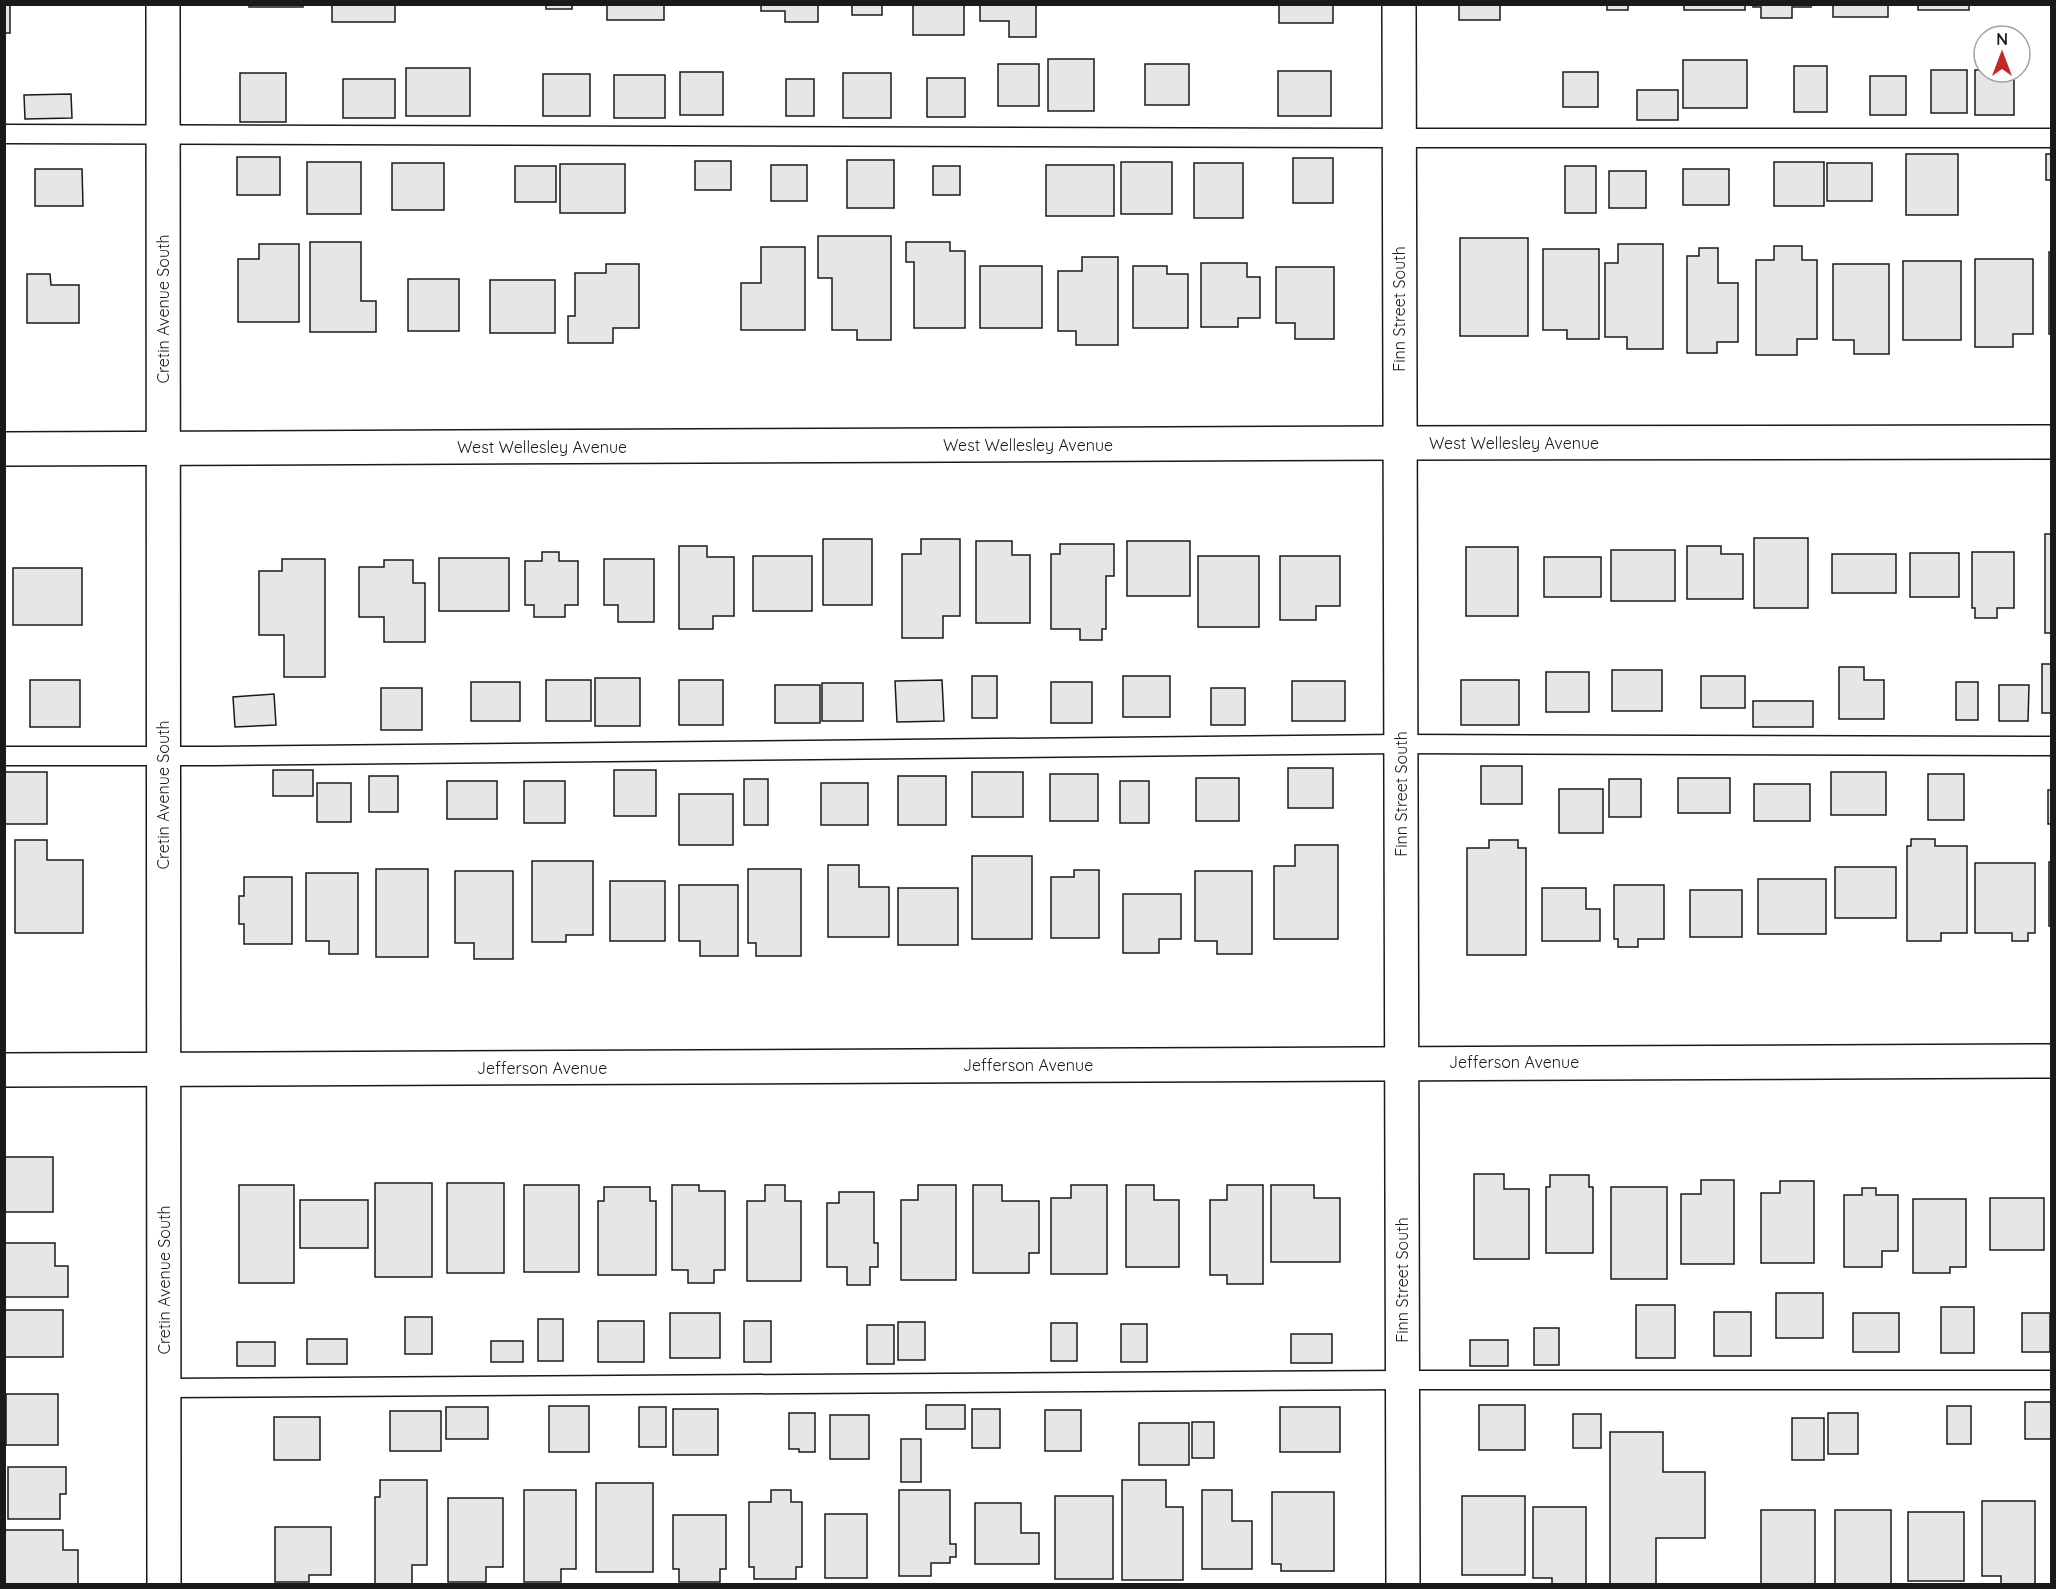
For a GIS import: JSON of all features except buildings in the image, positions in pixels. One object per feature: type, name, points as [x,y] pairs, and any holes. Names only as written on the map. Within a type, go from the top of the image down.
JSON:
[{"type":"street","name":"Cretin Avenue South","points":[[163,4],[164,1584]]},
{"type":"street","name":"Finn Street South","points":[[1399,4],[1403,1584]]},
{"type":"street","name":"West Wellesley Avenue","points":[[4,449],[2052,442]]},
{"type":"street","name":"Jefferson Avenue","points":[[4,1070],[2052,1061]]},
{"type":"lane","points":[[4,134],[2052,138]]},
{"type":"lane","points":[[4,756],[1401,744],[2052,746]]},
{"type":"lane","points":[[164,1388],[1402,1380],[2052,1380]]}]
